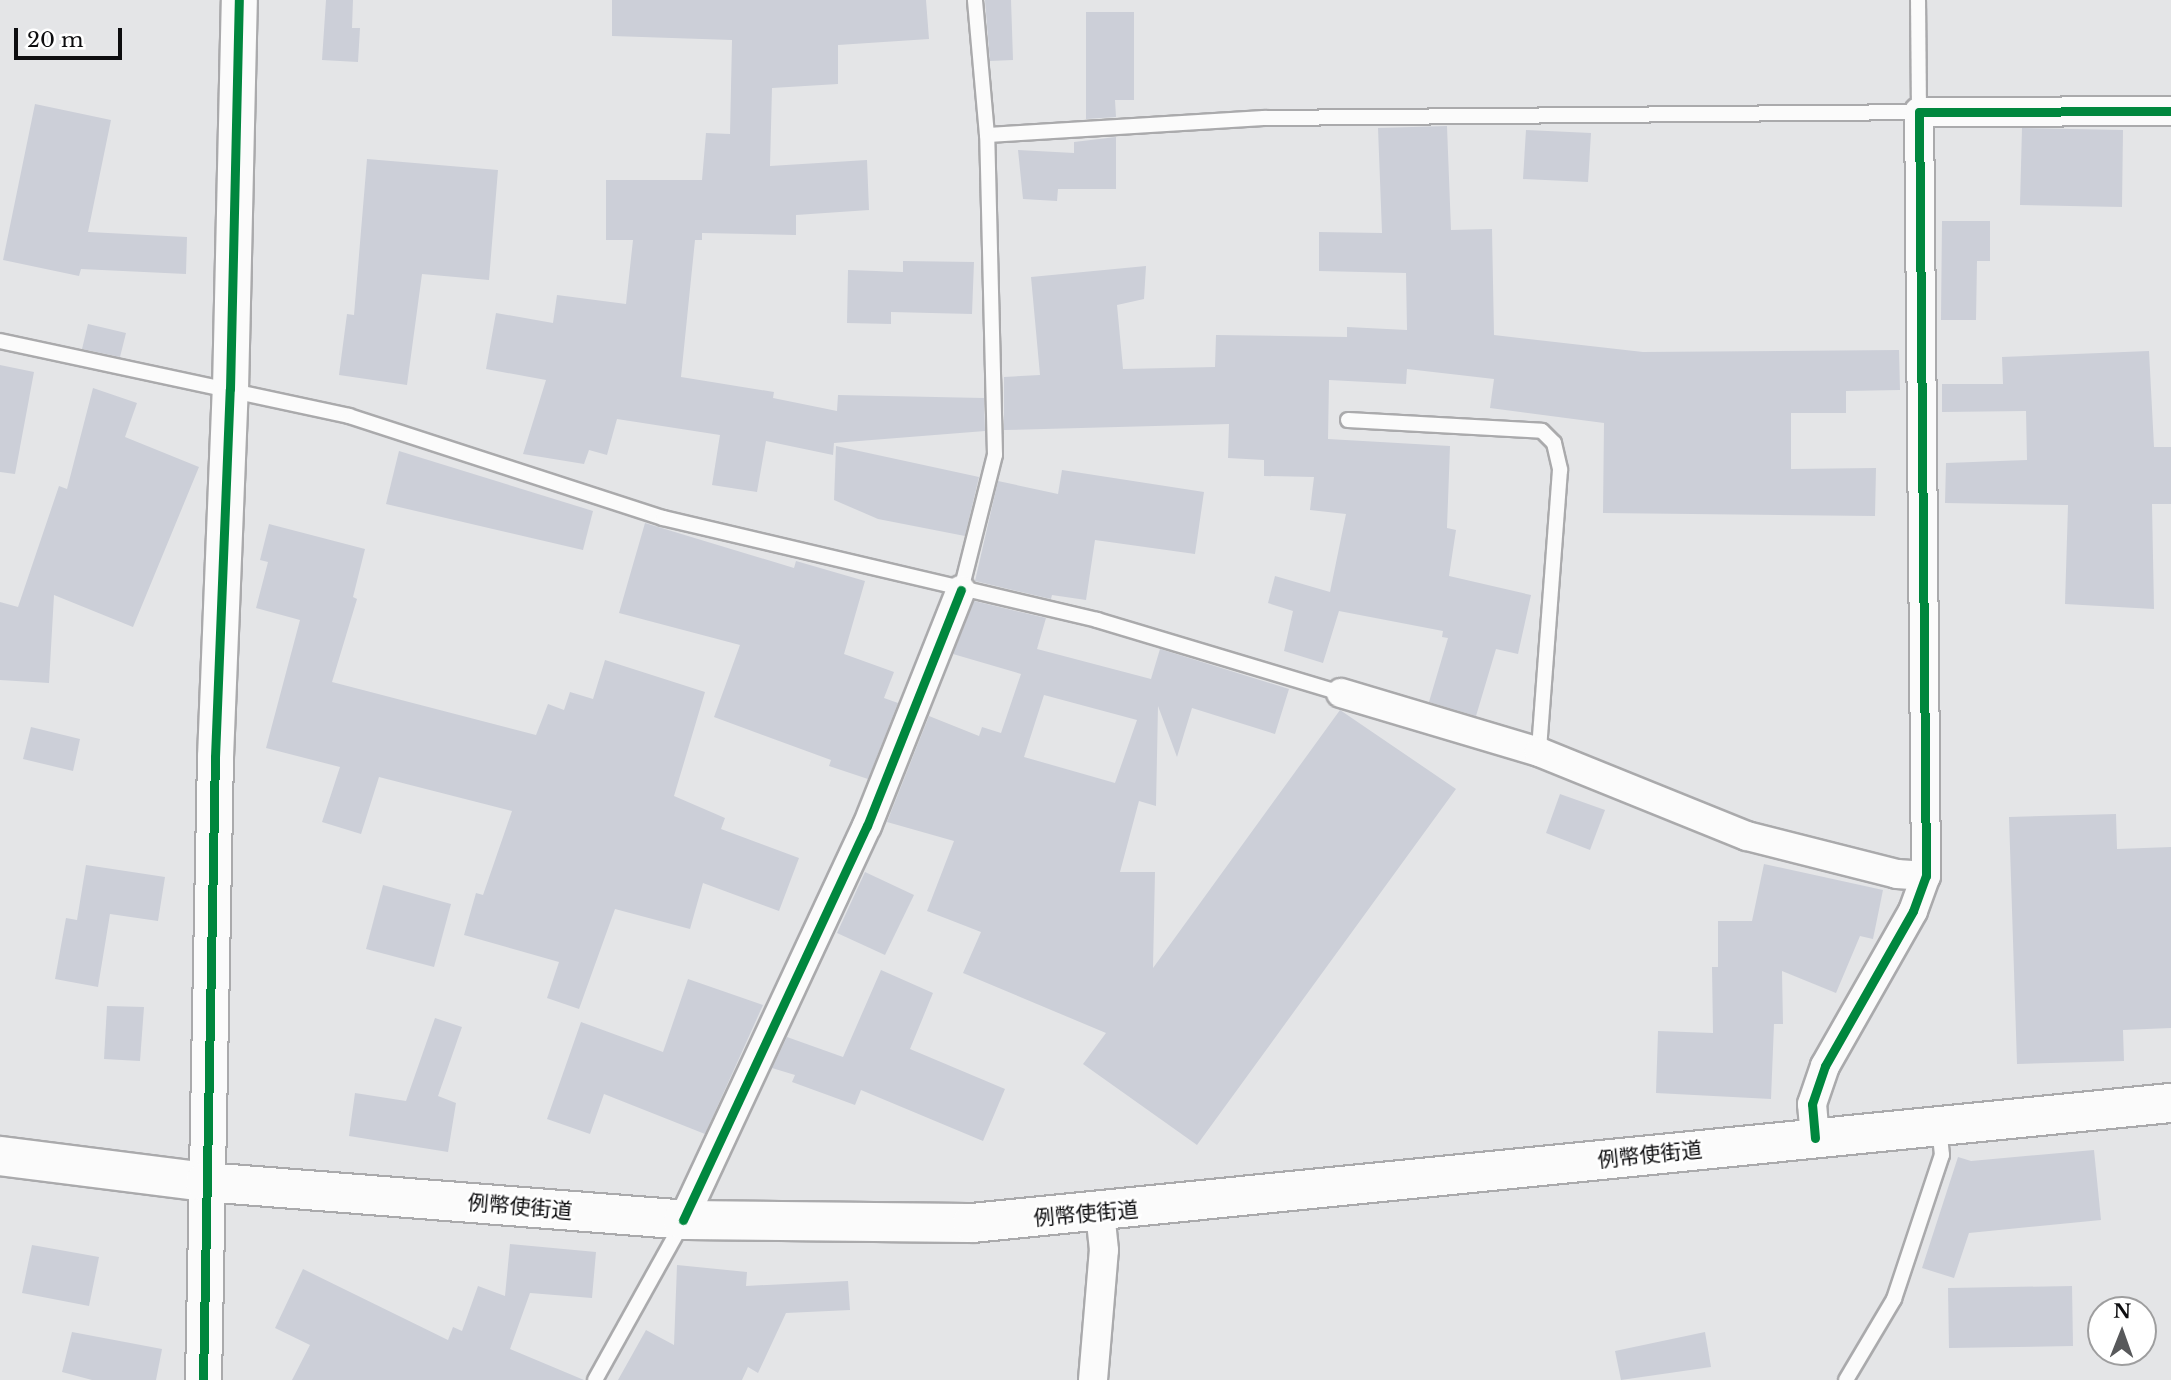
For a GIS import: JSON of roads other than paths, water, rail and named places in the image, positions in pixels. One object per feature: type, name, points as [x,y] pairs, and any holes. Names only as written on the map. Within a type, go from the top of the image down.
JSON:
[{"type":"main road","name":"例幣使街道","points":[[0,1156],[205,1182],[683,1220],[917,1224],[1100,1213],[2171,1103]]},
{"type":"street","points":[[202,1380],[205,1182],[211,1073],[215,757],[230,389],[240,0]]},
{"type":"street","points":[[1815,1138],[1812,1104],[1825,1066],[1913,911],[1926,876],[1919,112],[2171,111]]},
{"type":"street","points":[[683,1220],[867,826],[961,590]]},
{"type":"street","points":[[1341,693],[1539,752],[1747,836],[1897,874],[1926,876]]},
{"type":"street","points":[[1093,1380],[1104,1250],[1100,1213]]},
{"type":"lane","points":[[961,590],[995,455],[987,135],[975,0]]},
{"type":"lane","points":[[987,135],[1264,118],[1919,112],[1918,0]]},
{"type":"lane","points":[[0,341],[349,416],[663,518],[1185,643],[1341,693]]},
{"type":"lane","points":[[1348,421],[1542,431],[1553,443],[1560,470],[1539,752]]},
{"type":"lane","points":[[1846,1380],[1894,1299],[1942,1155],[1939,1127]]},
{"type":"lane","points":[[595,1380],[683,1220]]}]
